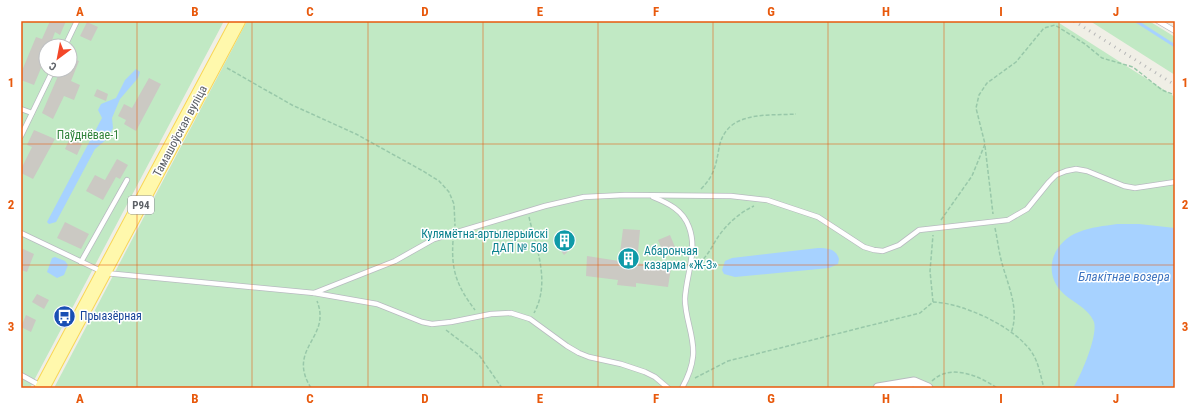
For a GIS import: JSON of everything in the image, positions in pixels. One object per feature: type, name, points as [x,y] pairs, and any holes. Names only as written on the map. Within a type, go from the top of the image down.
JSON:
[{"type":"main road","name":"Тамашоўская вуліца","points":[[43,387],[238,21]]},
{"type":"street","points":[[878,388],[914,382],[927,387]]},
{"type":"lane","points":[[69,38],[77,21]]},
{"type":"lane","points":[[1158,21],[1175,31]]},
{"type":"lane","points":[[21,136],[49,78]]},
{"type":"lane","points":[[21,109],[32,114]]},
{"type":"lane","points":[[314,293],[395,261],[434,239],[527,211],[584,197],[731,196],[767,200],[818,217],[864,247],[874,250],[891,249],[919,230],[1008,220],[1027,209],[1056,175],[1066,171],[1076,169],[1124,186],[1134,188],[1175,182]]},
{"type":"lane","points":[[82,262],[127,180]]},
{"type":"lane","points":[[650,196],[675,208],[686,220],[692,237],[693,250],[686,292],[685,313],[693,344],[693,357],[683,387]]},
{"type":"lane","points":[[21,233],[105,273],[314,293],[377,304],[422,322],[441,324],[480,316],[511,313],[530,319],[566,346],[579,353],[589,357],[634,368],[655,377],[668,388]]},
{"type":"lane","points":[[21,375],[43,387]]},
{"type":"path","points":[[1011,333],[1015,320],[1014,306],[1000,255],[994,222],[985,144],[976,108],[979,95],[987,83],[1016,62],[1044,28],[1055,25],[1085,44],[1102,58],[1133,67],[1162,90],[1175,95]]},
{"type":"path","points":[[217,62],[292,104],[388,150],[438,181],[449,192],[454,204],[453,270],[458,285],[480,316]]},
{"type":"path","points":[[686,196],[701,189],[709,181],[714,172],[724,135],[730,126],[739,119],[796,114]]},
{"type":"path","points":[[933,302],[930,272],[934,228],[948,213],[972,176],[985,144]]},
{"type":"path","points":[[690,265],[696,264],[704,258],[720,235],[742,213],[767,200]]},
{"type":"path","points":[[527,211],[541,266],[542,282],[539,303],[530,319]]},
{"type":"path","points":[[311,388],[303,372],[302,362],[306,350],[318,330],[320,322],[318,304],[314,293]]},
{"type":"path","points":[[933,302],[966,308],[1011,333],[1025,344],[1035,356],[1044,388]]},
{"type":"path","points":[[683,387],[693,379],[728,361],[920,313],[933,302]]},
{"type":"path","points":[[441,324],[453,337],[479,355],[502,388]]},
{"type":"path","points":[[927,387],[941,375],[960,372],[981,379],[997,388]]},
{"type":"green space","name":"Паўднёвае-1","points":[[21,21],[224,21],[30,388],[21,388]]},
{"type":"green space","points":[[247,21],[1056,21],[1175,97],[1175,388],[54,388]]},
{"type":"green space","points":[[1090,21],[1149,21],[1175,37],[1175,75]]},
{"type":"water","points":[[136,69],[140,72],[138,78],[120,99],[112,118],[113,128],[107,139],[95,149],[56,222],[49,224],[47,222],[102,118],[98,110],[101,104],[116,98],[125,80]]},
{"type":"water","name":"Блакітнае возера","points":[[1117,224],[1139,224],[1175,228],[1175,388],[1073,388],[1084,366],[1094,337],[1095,328],[1094,322],[1088,312],[1065,295],[1055,283],[1052,274],[1054,257],[1057,249],[1070,236],[1088,229]]},
{"type":"water","points":[[818,248],[834,251],[839,259],[838,264],[829,268],[735,277],[724,274],[722,270],[725,261],[732,258]]},
{"type":"water","points":[[55,257],[65,261],[68,265],[64,275],[57,278],[47,272],[52,258]]},
{"type":"building","points":[[50,21],[66,21],[60,35],[55,32],[53,38],[42,38]]},
{"type":"building","points":[[87,22],[98,27],[91,41],[80,36]]},
{"type":"building","points":[[36,37],[39,38],[38,75],[34,85],[21,80],[21,73]]},
{"type":"building","points":[[57,78],[72,78],[71,81],[80,85],[74,100],[64,96],[53,119],[42,113]]},
{"type":"building","points":[[149,78],[161,84],[136,131],[124,124],[126,120],[118,116],[124,104],[132,108]]},
{"type":"building","points":[[97,89],[108,94],[106,101],[94,96]]},
{"type":"building","points":[[34,130],[55,139],[33,179],[21,173],[21,169],[32,147],[27,145]]},
{"type":"building","points":[[70,138],[82,144],[77,155],[65,149]]},
{"type":"building","points":[[117,159],[128,165],[120,179],[116,177],[103,200],[86,191],[95,175],[105,180]]},
{"type":"building","points":[[65,222],[89,234],[81,249],[57,238]]},
{"type":"building","name":"Абарончая казарма «Ж-З»","points":[[623,229],[640,230],[637,263],[671,268],[668,287],[636,283],[636,287],[617,285],[618,280],[586,276],[587,256],[619,261]]},
{"type":"building","points":[[670,235],[675,247],[663,252],[658,240]]},
{"type":"building","name":"Кулямётна-артылерыйскі ДАП № 508","points":[[564,236],[574,246],[564,255],[556,244]]},
{"type":"building","points":[[21,248],[34,254],[27,272],[21,270]]},
{"type":"building","points":[[37,294],[49,300],[44,309],[32,302]]},
{"type":"building","points":[[26,315],[36,320],[31,332],[21,327]]},
{"type":"waterway","points":[[1136,21],[1175,46]]},
{"type":"railway","points":[[1074,21],[1175,85]]},
{"type":"place","name":"Кулямётна-артылерыйскі ДАП № 508","points":[[564,241]]},
{"type":"place","name":"Абарончая казарма «Ж-З»","points":[[629,258]]},
{"type":"place","name":"Прыазёрная","points":[[65,316]]}]
